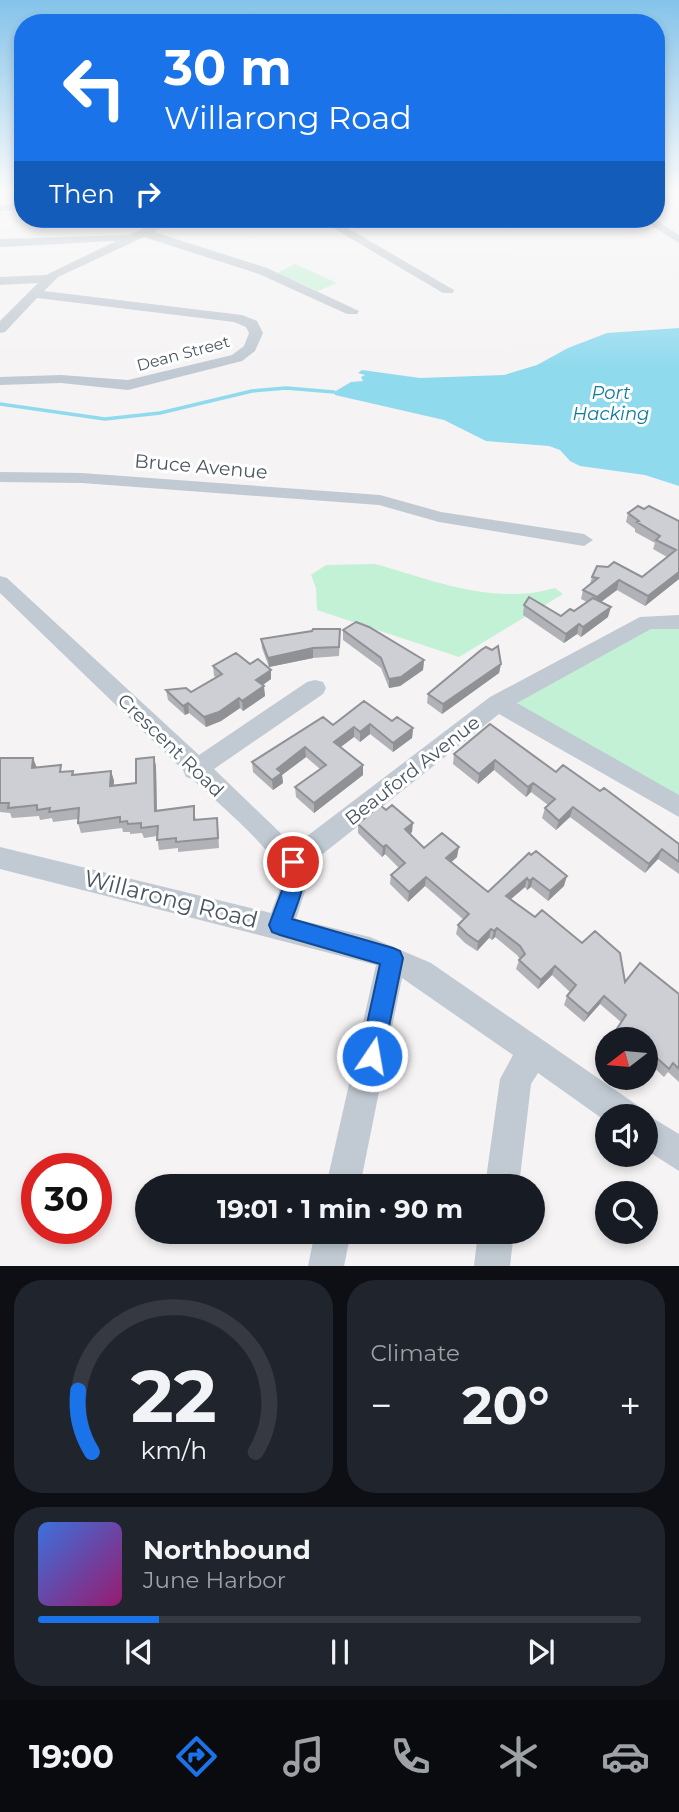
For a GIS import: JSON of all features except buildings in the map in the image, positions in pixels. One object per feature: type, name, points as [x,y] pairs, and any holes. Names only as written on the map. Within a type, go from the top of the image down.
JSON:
[{"type":"street","points":[[0,329],[47,279],[108,249]]},
{"type":"street","points":[[186,249],[263,271],[352,311]]},
{"type":"street","points":[[377,249],[448,290]]},
{"type":"street","points":[[0,281],[47,279]]},
{"type":"street","name":"Dean Street","points":[[0,381],[61,379],[128,385],[237,358],[250,348],[257,333],[246,321],[230,316],[33,295]]},
{"type":"street","name":"Bruce Avenue","points":[[0,477],[82,478],[380,500],[397,505],[421,499],[464,521],[584,540]]},
{"type":"street","name":"Crescent Road","points":[[0,582],[293,862]]},
{"type":"street","name":"Beauford Avenue","points":[[293,862],[498,703],[647,622],[679,622]]},
{"type":"street","points":[[195,770],[315,688]]},
{"type":"street","name":"Beauford Avenue","points":[[498,703],[679,807]]},
{"type":"street","name":"Willarong Road","points":[[0,858],[280,925],[393,958],[421,973],[609,1104]]},
{"type":"street","points":[[280,925],[294,885],[293,862]]},
{"type":"street","points":[[346,1174],[393,958]]},
{"type":"street","points":[[504,1174],[516,1079],[534,1051]]},
{"type":"street","points":[[658,1139],[679,1154]]},
{"type":"street","points":[[326,1266],[331,1244]]},
{"type":"street","points":[[492,1266],[495,1244]]},
{"type":"green space","points":[[295,264],[337,283],[318,291],[277,273]]},
{"type":"green space","points":[[375,564],[487,593],[532,593],[555,588],[563,594],[459,657],[317,610],[316,588],[311,575],[326,565]]},
{"type":"green space","points":[[657,625],[679,625],[679,803],[517,711],[519,698]]},
{"type":"water","name":"Port Hacking","points":[[679,328],[679,486],[645,475],[580,466],[570,461],[560,450],[549,446],[486,441],[444,420],[335,395],[334,392],[351,382],[363,381],[361,377],[365,375],[358,373],[362,370],[420,378],[504,375],[537,365],[568,348],[607,333]]},
{"type":"waterway","points":[[0,404],[105,419],[160,413],[252,391],[286,388],[334,392]]},
{"type":"route","points":[[293,862],[294,885],[280,925],[393,958],[372,1056]]}]
